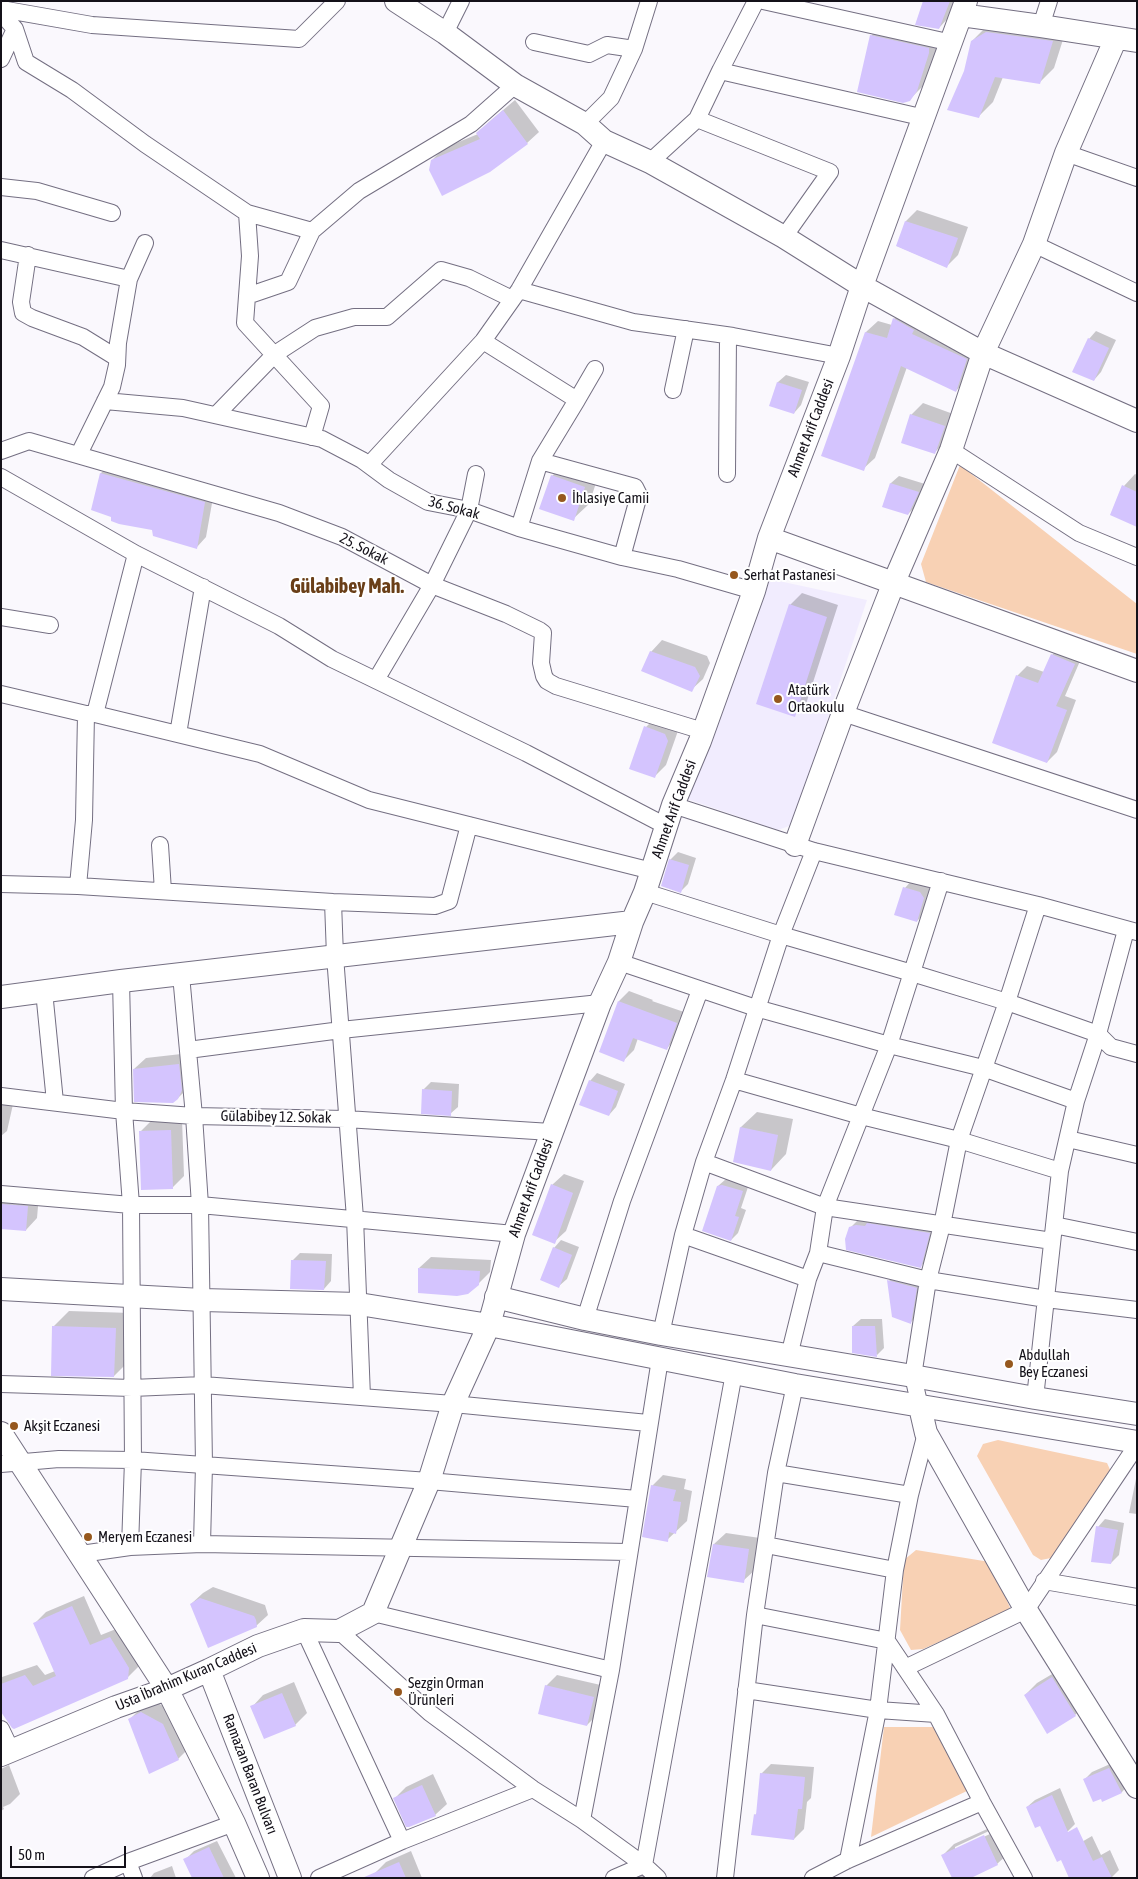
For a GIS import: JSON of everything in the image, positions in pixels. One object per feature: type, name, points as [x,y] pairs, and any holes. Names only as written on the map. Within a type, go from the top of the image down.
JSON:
[{"type":"street","points":[[1,9],[92,25],[299,38],[337,1]]},
{"type":"street","points":[[396,1],[445,33],[515,85],[585,124],[604,141],[650,162],[784,237],[862,286],[983,353],[1137,421]]},
{"type":"street","points":[[445,33],[461,1]]},
{"type":"street","points":[[585,124],[611,98],[634,49],[649,1]]},
{"type":"street","points":[[650,162],[697,119],[756,1]]},
{"type":"street","points":[[763,1],[952,43]]},
{"type":"street","points":[[1041,26],[1049,1]]},
{"type":"street","points":[[660,1334],[683,1235],[704,1162],[734,1080],[781,935],[843,713],[894,582],[951,450],[983,353],[1034,244],[1066,153],[1127,40],[1041,26],[964,8]]},
{"type":"street","name":"Ahmet Arif Caddesi","points":[[373,1613],[429,1481],[453,1404],[489,1324],[514,1234],[600,1002],[619,962],[632,922],[649,881],[673,805],[703,731],[754,591],[769,538],[839,356],[862,286],[964,8]]},
{"type":"street","points":[[1,13],[15,29],[26,62],[72,90],[145,144],[247,213],[312,231]]},
{"type":"street","points":[[1,59],[15,29]]},
{"type":"street","points":[[534,42],[589,54],[607,45],[634,49]]},
{"type":"street","points":[[720,71],[925,118]]},
{"type":"street","points":[[247,296],[288,282],[312,231],[359,191],[471,124],[515,85]]},
{"type":"street","points":[[697,119],[830,172],[784,237]]},
{"type":"street","points":[[369,465],[482,342],[516,295],[604,141]]},
{"type":"street","points":[[1066,153],[1137,178]]},
{"type":"street","points":[[1,187],[37,191],[112,213]]},
{"type":"street","points":[[247,213],[250,256],[245,323],[321,406],[312,437]]},
{"type":"street","points":[[79,454],[112,387],[129,278],[146,243]]},
{"type":"street","points":[[1034,244],[1137,293]]},
{"type":"street","points":[[1,250],[129,278]]},
{"type":"street","points":[[28,255],[21,302],[23,313],[83,337],[117,358]]},
{"type":"street","points":[[216,415],[275,354],[315,328],[354,317],[387,317],[442,270],[516,295],[634,322],[686,329],[839,356]]},
{"type":"street","points":[[673,390],[686,329]]},
{"type":"street","points":[[727,474],[728,336]]},
{"type":"street","points":[[482,342],[577,400]]},
{"type":"street","points":[[519,528],[540,460],[595,369]]},
{"type":"street","name":"36. Sokak","points":[[105,401],[183,408],[322,439],[362,460],[388,480],[428,502],[469,510],[519,528],[622,557],[678,569],[754,591]]},
{"type":"street","name":"25. Sokak","points":[[1,451],[29,441],[279,513],[342,537],[432,585],[506,614],[543,633],[541,664],[547,682],[703,731]]},
{"type":"street","points":[[951,450],[1079,533],[1137,557]]},
{"type":"street","points":[[540,460],[635,487],[639,495],[622,557]]},
{"type":"street","points":[[376,680],[432,585],[469,510],[476,474]]},
{"type":"street","points":[[1,477],[136,554],[278,626],[332,659],[526,753],[666,826]]},
{"type":"street","points":[[769,538],[1137,671]]},
{"type":"street","points":[[78,886],[91,714],[136,554]]},
{"type":"street","points":[[178,734],[203,587]]},
{"type":"street","points":[[1,617],[50,625]]},
{"type":"street","points":[[1,694],[260,754],[369,800],[469,826],[649,881],[781,935],[1007,1002],[1098,1034],[1111,1047],[1137,1054]]},
{"type":"street","points":[[843,713],[1137,810]]},
{"type":"street","points":[[673,805],[805,848],[1038,905],[1132,931],[1076,1101],[1060,1171],[1035,1398]]},
{"type":"street","points":[[1,884],[78,886],[333,902],[435,906],[449,901],[469,826]]},
{"type":"street","points":[[160,845],[163,891]]},
{"type":"street","points":[[789,1356],[808,1280],[818,1253],[826,1208],[889,1045],[941,881]]},
{"type":"street","points":[[333,902],[334,956],[355,1218],[362,1397]]},
{"type":"street","points":[[1038,905],[1007,1002],[959,1140],[942,1225],[928,1280],[913,1376],[926,1433],[1026,1610],[1137,1787]]},
{"type":"street","points":[[1,997],[121,981],[632,922]]},
{"type":"street","points":[[619,962],[756,1008],[889,1045],[983,1068],[1076,1101]]},
{"type":"street","points":[[181,975],[200,1205],[204,1465],[202,1544]]},
{"type":"street","points":[[121,981],[124,1111],[131,1205],[133,1460],[130,1548]]},
{"type":"street","points":[[585,1319],[622,1201],[700,990]]},
{"type":"street","points":[[44,991],[55,1102]]},
{"type":"street","points":[[188,1050],[341,1030],[600,1002]]},
{"type":"street","points":[[734,1080],[861,1116],[959,1140],[1060,1171]]},
{"type":"street","name":"Gülabibey 12. Sokak","points":[[1,1096],[124,1111],[194,1116],[346,1119],[551,1132]]},
{"type":"street","points":[[1068,1139],[1137,1155]]},
{"type":"street","points":[[704,1162],[826,1208],[942,1225],[1053,1233],[1137,1242]]},
{"type":"street","points":[[1,1194],[131,1205],[200,1205],[514,1234]]},
{"type":"street","points":[[683,1235],[808,1280]]},
{"type":"street","points":[[818,1253],[928,1280],[1046,1299],[1137,1310]]},
{"type":"street","points":[[1,1288],[202,1300],[359,1304],[489,1324],[795,1385],[1137,1444],[1026,1610],[905,1668]]},
{"type":"street","points":[[496,1297],[585,1319],[660,1334],[1137,1414]]},
{"type":"street","points":[[582,1820],[611,1670],[636,1499],[660,1359]]},
{"type":"street","points":[[644,1865],[734,1373]]},
{"type":"street","points":[[1,1384],[132,1388],[203,1385],[453,1404],[648,1423]]},
{"type":"street","points":[[725,1878],[754,1615],[776,1473],[795,1385]]},
{"type":"street","name":"Ramazan Baran Bulvarı","points":[[1,1433],[11,1463],[81,1554],[167,1689],[234,1823],[258,1878]]},
{"type":"street","points":[[848,1860],[878,1710],[895,1570],[910,1495],[926,1433]]},
{"type":"street","points":[[11,1463],[59,1459],[133,1460],[429,1481],[636,1499]]},
{"type":"street","points":[[776,1473],[910,1495]]},
{"type":"street","points":[[81,1554],[130,1548],[202,1544],[401,1546],[628,1552]]},
{"type":"street","points":[[766,1545],[895,1570]]},
{"type":"street","points":[[1044,1581],[1137,1596]]},
{"type":"street","points":[[373,1613],[611,1670]]},
{"type":"street","name":"Usta İbrahim Kuran Caddesi","points":[[6,1753],[116,1707],[167,1689],[258,1646],[304,1630],[339,1631],[373,1613]]},
{"type":"street","points":[[754,1615],[887,1641],[936,1714],[1024,1878]]},
{"type":"street","points":[[304,1630],[402,1841]]},
{"type":"street","points":[[339,1631],[430,1714],[533,1789],[582,1820],[644,1865],[658,1878]]},
{"type":"street","name":"Ramazan Baran Bulvarı","points":[[209,1670],[290,1878]]},
{"type":"street","points":[[746,1690],[878,1710],[936,1714]]},
{"type":"street","points":[[1,1729],[6,1753]]},
{"type":"street","points":[[319,1878],[402,1841],[533,1789]]},
{"type":"street","points":[[813,1878],[848,1860],[982,1802]]},
{"type":"street","points":[[93,1878],[128,1862],[234,1823]]},
{"type":"street","points":[[128,1862],[134,1878]]},
{"type":"street","points":[[614,1878],[644,1865]]},
{"type":"shaded area","points":[[960,465],[1137,604],[1137,654],[926,582],[921,564]]},
{"type":"shaded area","name":"Atatürk Ortaokulu","points":[[765,578],[867,600],[792,825],[778,830],[687,799]]},
{"type":"shaded area","points":[[998,1440],[1107,1463],[1112,1474],[1051,1558],[1041,1560],[1033,1555],[977,1456],[983,1444]]},
{"type":"shaded area","points":[[916,1550],[990,1562],[1011,1610],[923,1649],[911,1650],[900,1630],[904,1560]]},
{"type":"shaded area","points":[[884,1727],[935,1727],[971,1789],[871,1837]]},
{"type":"building","points":[[923,1],[950,1],[939,29],[915,25]]},
{"type":"building","points":[[986,32],[1053,41],[1040,84],[995,77],[979,118],[947,110],[964,71],[971,41]]},
{"type":"building","points":[[870,35],[929,48],[917,91],[910,101],[903,103],[857,92]]},
{"type":"building","points":[[503,110],[528,144],[490,172],[442,196],[429,170],[431,160],[480,139],[476,133]]},
{"type":"building","points":[[905,221],[958,238],[947,268],[896,246]]},
{"type":"building","points":[[893,318],[914,330],[912,334],[967,359],[956,392],[901,366],[864,471],[821,456],[865,332],[887,338]]},
{"type":"building","points":[[1088,338],[1109,348],[1094,381],[1072,372]]},
{"type":"building","points":[[777,382],[802,390],[794,414],[769,406]]},
{"type":"building","points":[[910,414],[945,426],[935,454],[901,443]]},
{"type":"building","points":[[100,473],[205,502],[197,549],[153,536],[152,530],[119,524],[111,521],[111,517],[91,510]]},
{"type":"building","name":"İhlasiye Camii","points":[[551,475],[585,487],[574,521],[539,509]]},
{"type":"building","points":[[890,483],[919,492],[908,515],[882,507]]},
{"type":"building","points":[[1122,485],[1137,492],[1137,527],[1110,515]]},
{"type":"building","points":[[789,604],[827,617],[795,717],[756,704]]},
{"type":"building","points":[[650,651],[695,667],[700,676],[692,692],[641,671]]},
{"type":"building","points":[[1051,654],[1075,664],[1056,706],[1067,710],[1047,763],[992,743],[1016,675],[1038,683]]},
{"type":"building","points":[[644,726],[665,734],[668,741],[655,778],[629,769]]},
{"type":"building","points":[[669,859],[689,865],[681,893],[661,886]]},
{"type":"building","points":[[903,887],[920,892],[924,898],[917,922],[894,915]]},
{"type":"building","points":[[618,1001],[677,1023],[667,1050],[633,1038],[624,1062],[599,1052]]},
{"type":"building","points":[[179,1064],[182,1090],[178,1099],[173,1103],[134,1102],[133,1069]]},
{"type":"building","points":[[589,1080],[618,1091],[609,1116],[579,1105]]},
{"type":"building","points":[[422,1089],[452,1091],[451,1116],[421,1114]]},
{"type":"building","points":[[740,1127],[778,1135],[771,1171],[733,1162]]},
{"type":"building","points":[[171,1130],[173,1189],[141,1190],[139,1131]]},
{"type":"building","points":[[551,1184],[573,1193],[555,1244],[532,1235]]},
{"type":"building","points":[[722,1185],[743,1191],[735,1216],[739,1217],[731,1241],[702,1231],[717,1186]]},
{"type":"building","points":[[1,1204],[28,1206],[26,1231],[1,1229]]},
{"type":"building","points":[[867,1223],[930,1233],[921,1268],[846,1250],[845,1239],[849,1227],[856,1225],[865,1226]]},
{"type":"building","points":[[553,1247],[572,1255],[559,1288],[540,1280]]},
{"type":"building","points":[[291,1260],[326,1261],[324,1290],[290,1289]]},
{"type":"building","points":[[418,1268],[480,1271],[479,1285],[468,1294],[457,1296],[418,1293]]},
{"type":"building","points":[[887,1280],[917,1288],[911,1324],[892,1317]]},
{"type":"building","points":[[52,1326],[116,1328],[114,1377],[51,1376]]},
{"type":"building","points":[[852,1326],[875,1326],[877,1357],[852,1353]]},
{"type":"building","points":[[651,1485],[676,1490],[673,1501],[681,1502],[676,1534],[669,1532],[668,1542],[642,1537]]},
{"type":"building","points":[[1096,1526],[1118,1530],[1111,1564],[1091,1562]]},
{"type":"building","points":[[713,1544],[749,1549],[744,1583],[707,1577]]},
{"type":"building","points":[[200,1598],[254,1616],[257,1627],[208,1648],[190,1604]]},
{"type":"building","points":[[72,1606],[90,1645],[110,1637],[129,1668],[128,1679],[14,1729],[1,1712],[1,1684],[25,1675],[33,1686],[56,1676],[33,1623]]},
{"type":"building","points":[[1052,1677],[1076,1716],[1047,1734],[1024,1695]]},
{"type":"building","points":[[545,1685],[594,1697],[587,1726],[538,1714]]},
{"type":"building","points":[[282,1693],[296,1726],[264,1739],[250,1706]]},
{"type":"building","points":[[141,1712],[163,1724],[179,1760],[149,1774],[128,1719]]},
{"type":"building","points":[[1109,1768],[1122,1793],[1102,1802],[1101,1799],[1093,1802],[1083,1779]]},
{"type":"building","points":[[760,1773],[805,1777],[802,1809],[798,1809],[794,1840],[751,1835],[754,1814],[756,1815]]},
{"type":"building","points":[[422,1785],[436,1816],[406,1827],[393,1798]]},
{"type":"building","points":[[1052,1795],[1068,1832],[1077,1827],[1093,1861],[1102,1857],[1112,1878],[1069,1878],[1061,1860],[1057,1862],[1040,1826],[1035,1828],[1026,1807]]},
{"type":"building","points":[[984,1835],[998,1865],[971,1878],[952,1878],[941,1855]]},
{"type":"building","points":[[209,1847],[224,1878],[192,1878],[183,1859]]},
{"type":"building","points":[[399,1862],[406,1878],[362,1878]]},
{"type":"place","name":"İhlasiye Camii","points":[[562,498]]},
{"type":"place","name":"Serhat Pastanesi","points":[[734,575]]},
{"type":"place","name":"Atatürk Ortaokulu","points":[[778,699]]},
{"type":"place","name":"Abdullah Bey Eczanesi","points":[[1009,1364]]},
{"type":"place","name":"Akşit Eczanesi","points":[[14,1426]]},
{"type":"place","name":"Meryem Eczanesi","points":[[88,1537]]},
{"type":"place","name":"Sezgin Orman Ürünleri","points":[[398,1692]]},
{"type":"district","name":"Gülabibey Mah.","points":[[347,587]]}]
